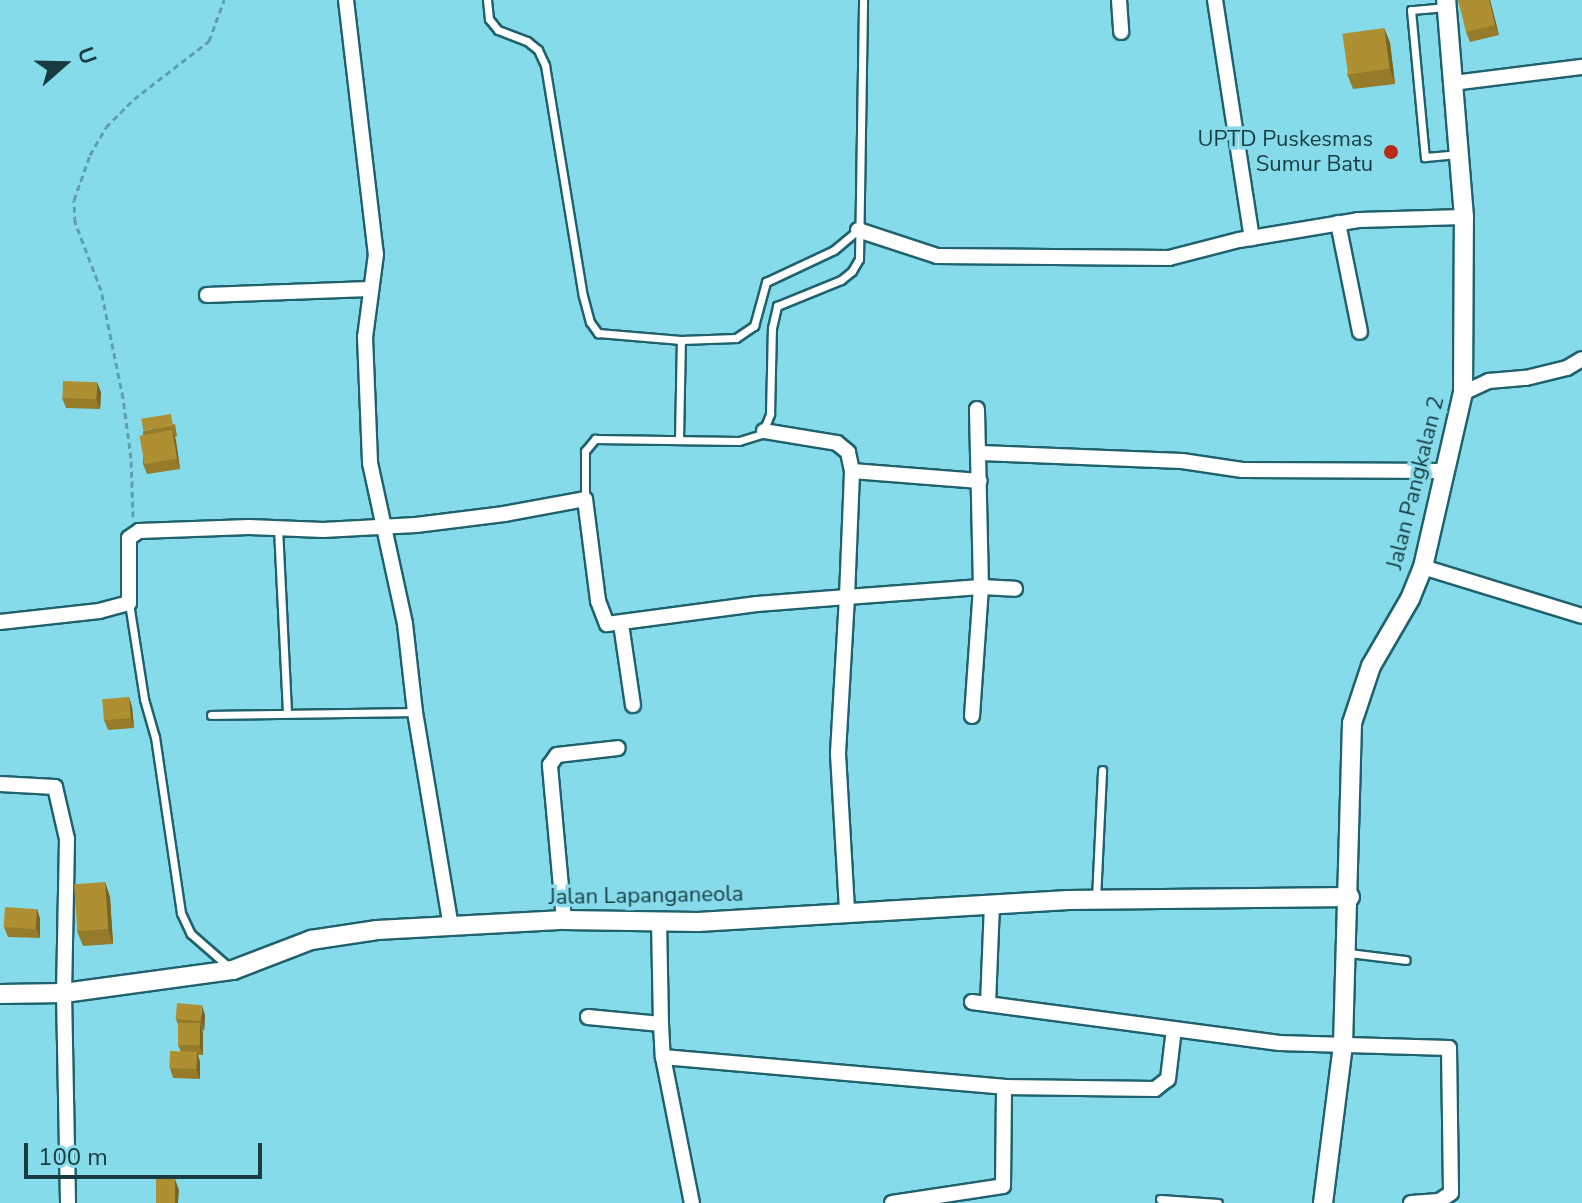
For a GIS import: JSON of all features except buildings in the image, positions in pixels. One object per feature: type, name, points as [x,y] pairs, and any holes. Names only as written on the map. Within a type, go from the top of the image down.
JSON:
[{"type":"street","points":[[346,0],[376,254],[365,337],[370,463],[405,624],[415,712],[451,926]]},
{"type":"street","points":[[1119,0],[1121,32]]},
{"type":"street","points":[[1215,0],[1252,238]]},
{"type":"street","name":"Jalan Pangkalan 2","points":[[1323,1203],[1343,1045],[1350,897],[1352,723],[1371,666],[1410,599],[1423,567],[1463,393],[1464,217],[1446,4]]},
{"type":"street","points":[[1453,83],[1582,67]]},
{"type":"street","points":[[858,230],[937,256],[1002,259],[1169,258],[1252,238],[1338,223],[1403,216],[1464,217]]},
{"type":"street","points":[[1338,223],[1360,332]]},
{"type":"street","points":[[207,295],[369,289]]},
{"type":"street","points":[[1463,393],[1489,381],[1567,368],[1582,359]]},
{"type":"street","points":[[972,716],[981,587],[981,453],[977,409]]},
{"type":"street","points":[[764,431],[843,445],[852,471],[838,753],[847,910]]},
{"type":"street","points":[[981,453],[1182,461],[1242,470],[1445,471]]},
{"type":"street","points":[[852,471],[980,481]]},
{"type":"street","points":[[0,622],[89,612],[129,603],[129,538],[134,533],[278,528],[323,530],[463,520],[585,499],[602,618],[607,624],[757,604],[981,587],[1015,589]]},
{"type":"street","points":[[1423,567],[1582,616]]},
{"type":"street","points":[[621,624],[633,705]]},
{"type":"street","points":[[564,920],[550,765],[557,755],[618,748]]},
{"type":"street","points":[[0,784],[55,787],[67,839],[64,993],[68,1203]]},
{"type":"street","name":"Jalan Lapanganeola","points":[[0,994],[64,993],[233,970],[311,940],[351,932],[564,920],[698,922],[847,910],[1096,899],[1350,897]]},
{"type":"street","points":[[992,905],[980,1003],[1279,1043],[1449,1048],[1451,1193],[1439,1201],[1411,1203]]},
{"type":"street","points":[[659,920],[663,1057],[692,1203]]},
{"type":"street","points":[[588,1017],[661,1024]]},
{"type":"street","points":[[663,1057],[1004,1087],[1155,1089],[1168,1079],[1174,1029]]},
{"type":"street","points":[[892,1203],[1003,1186],[1004,1087]]},
{"type":"lane","points":[[487,0],[489,19],[498,30],[527,41],[538,50],[545,65],[583,296],[593,328],[605,336],[725,341],[747,333],[757,318],[758,303],[766,282],[834,250],[858,230]]},
{"type":"lane","points":[[585,499],[582,473],[588,443],[595,439],[750,440],[764,431],[770,414],[772,328],[777,306],[841,280],[852,271],[859,259],[863,0]]},
{"type":"lane","points":[[1446,4],[1411,10],[1425,157],[1460,154]]},
{"type":"lane","points":[[679,440],[681,340]]},
{"type":"lane","points":[[278,528],[287,713]]},
{"type":"lane","points":[[129,603],[144,699],[155,737],[181,913],[191,934],[233,970]]},
{"type":"lane","points":[[211,715],[415,712]]},
{"type":"lane","points":[[1096,899],[1102,770]]},
{"type":"lane","points":[[1346,953],[1406,960]]},
{"type":"lane","points":[[1160,1199],[1218,1203]]},
{"type":"path","points":[[134,533],[131,458],[123,398],[101,290],[75,222],[74,200],[90,155],[106,127],[134,99],[209,41],[224,0]]},
{"type":"place","name":"UPTD Puskesmas Sumur Batu","points":[[1391,152]]}]
